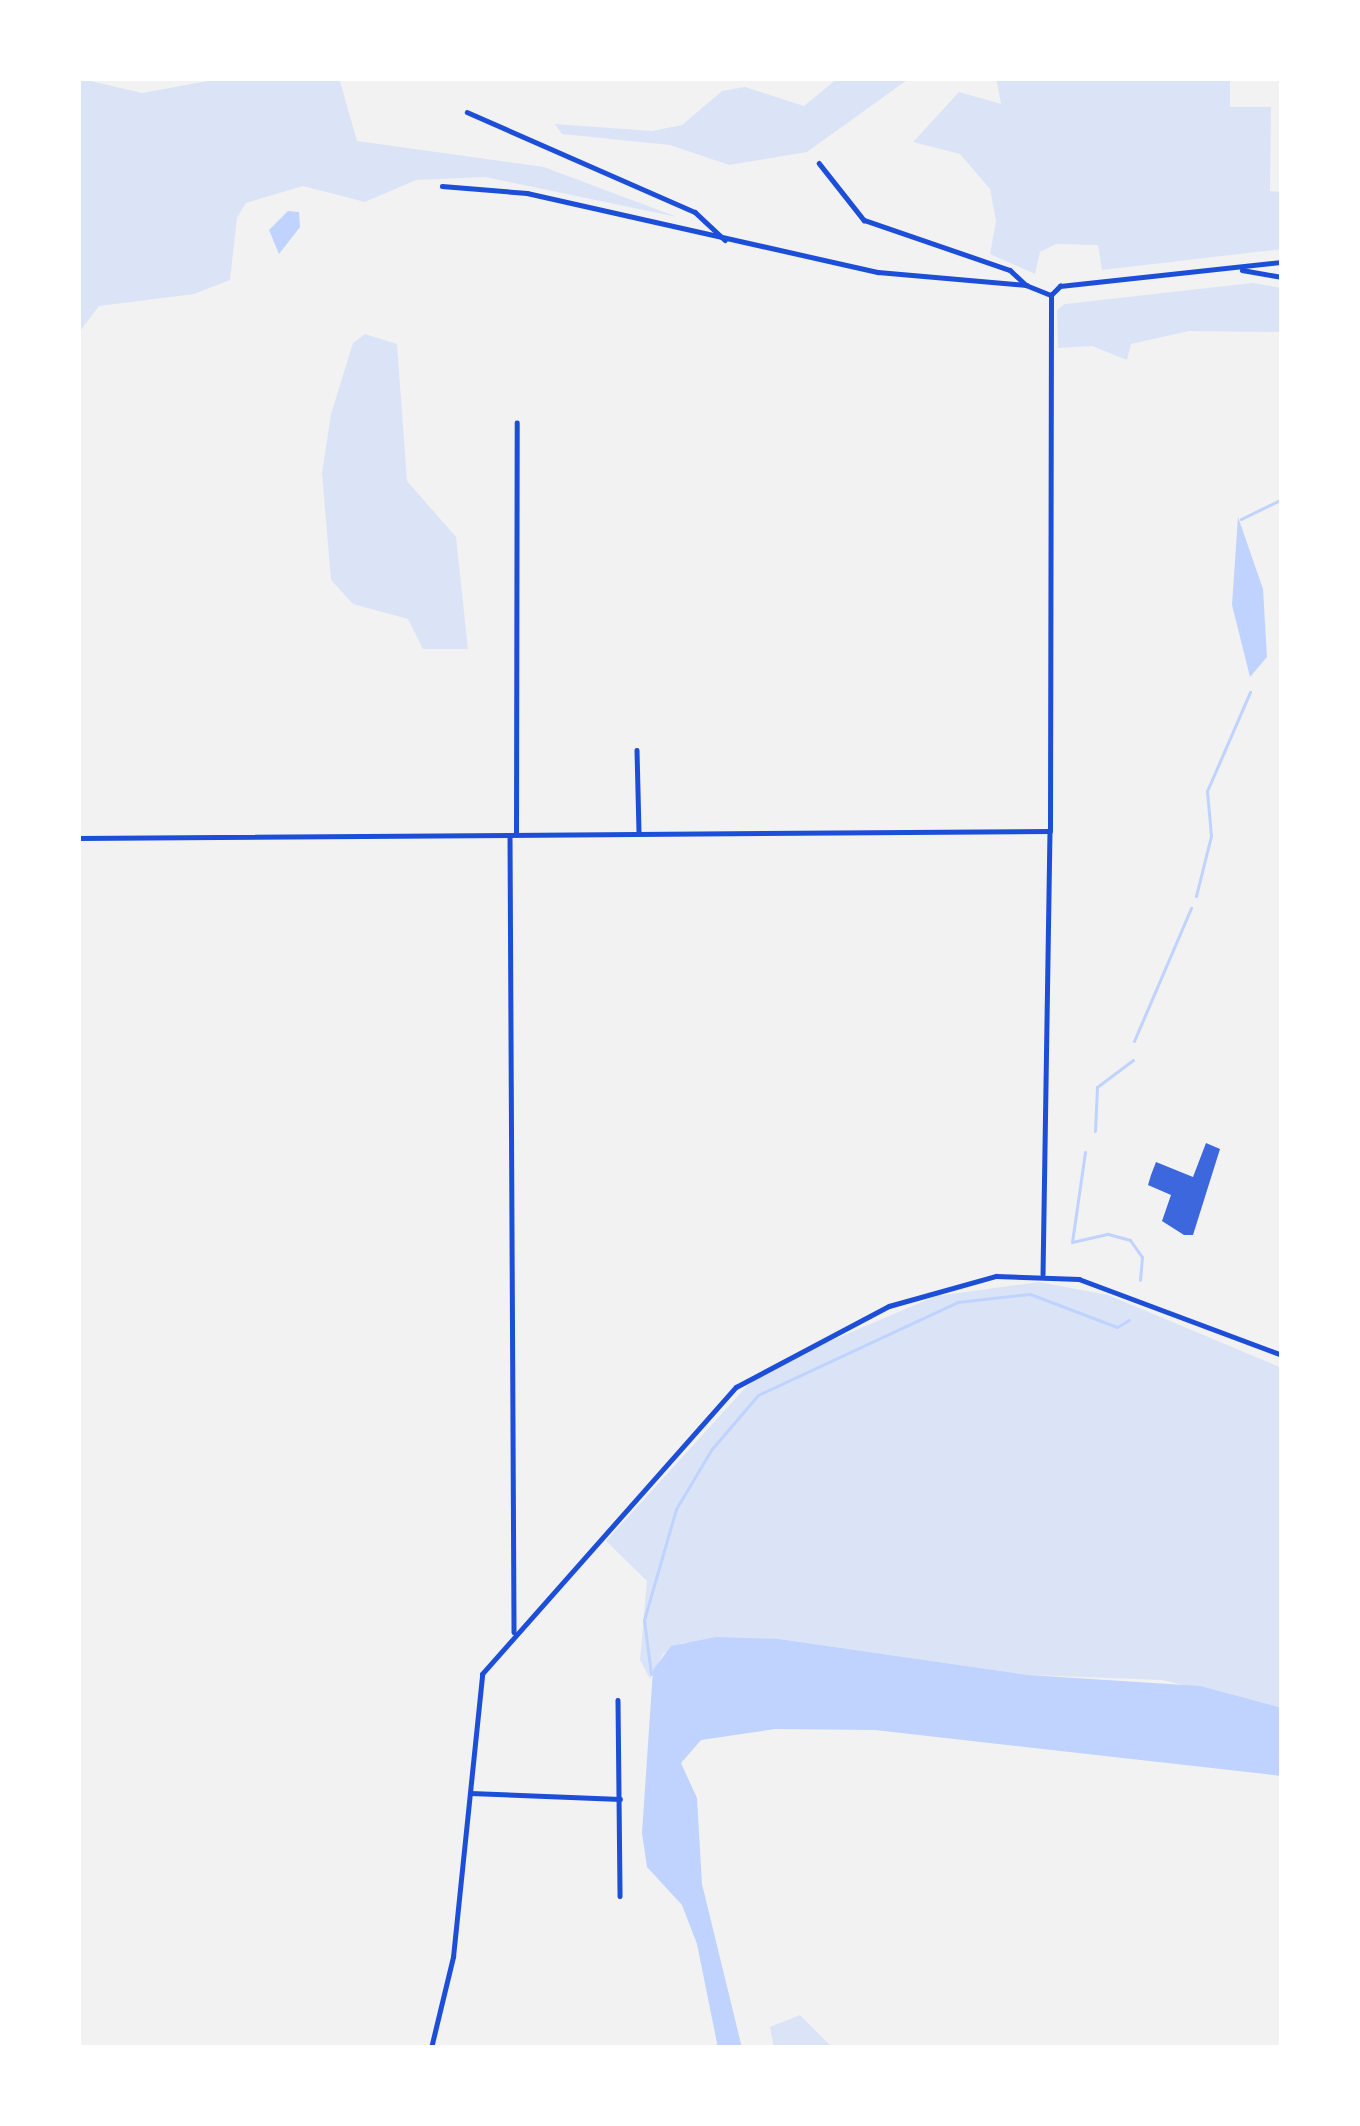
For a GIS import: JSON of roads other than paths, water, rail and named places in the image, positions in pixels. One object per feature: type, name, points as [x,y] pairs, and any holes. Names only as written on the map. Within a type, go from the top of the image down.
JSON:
[{"type":"street","points":[[467,112],[695,212],[725,240]]},
{"type":"street","points":[[819,163],[864,220],[1010,270],[1026,285],[1051,296]]},
{"type":"street","points":[[442,186],[527,194],[903,276],[1026,285]]},
{"type":"street","points":[[1043,1274],[1051,296],[1060,286],[1282,262]]},
{"type":"street","points":[[1237,269],[1282,277]]},
{"type":"street","points":[[514,1632],[517,423]]},
{"type":"street","points":[[638,750],[639,833]]},
{"type":"street","points":[[78,838],[1050,831]]},
{"type":"street","points":[[431,2048],[453,1957],[478,1684],[514,1632],[754,1373],[932,1289],[1043,1274],[1146,1301],[1282,1355]]},
{"type":"street","points":[[618,1700],[620,1896]]},
{"type":"street","points":[[468,1793],[620,1799]]},
{"type":"water","points":[[288,211],[299,212],[300,227],[279,254],[269,230]]},
{"type":"water","points":[[1238,517],[1263,589],[1267,657],[1250,677],[1232,605]]},
{"type":"water","points":[[716,1637],[779,1639],[1028,1675],[1200,1686],[1282,1708],[1282,1776],[875,1730],[775,1729],[701,1740],[681,1763],[697,1798],[702,1884],[742,2048],[718,2048],[697,1944],[682,1905],[647,1867],[642,1833],[653,1670],[671,1646]]},
{"type":"waterway","points":[[1241,519],[1282,499]]},
{"type":"waterway","points":[[1196,896],[1211,836],[1207,791],[1250,692]]},
{"type":"waterway","points":[[1134,1041],[1191,908]]},
{"type":"waterway","points":[[1095,1131],[1097,1087],[1133,1060]]},
{"type":"waterway","points":[[1085,1152],[1072,1242],[1108,1234],[1130,1240],[1142,1257],[1140,1280]]},
{"type":"waterway","points":[[651,1674],[644,1620],[676,1509],[711,1450],[758,1395],[957,1302],[1030,1294],[1117,1327],[1129,1320]]}]
